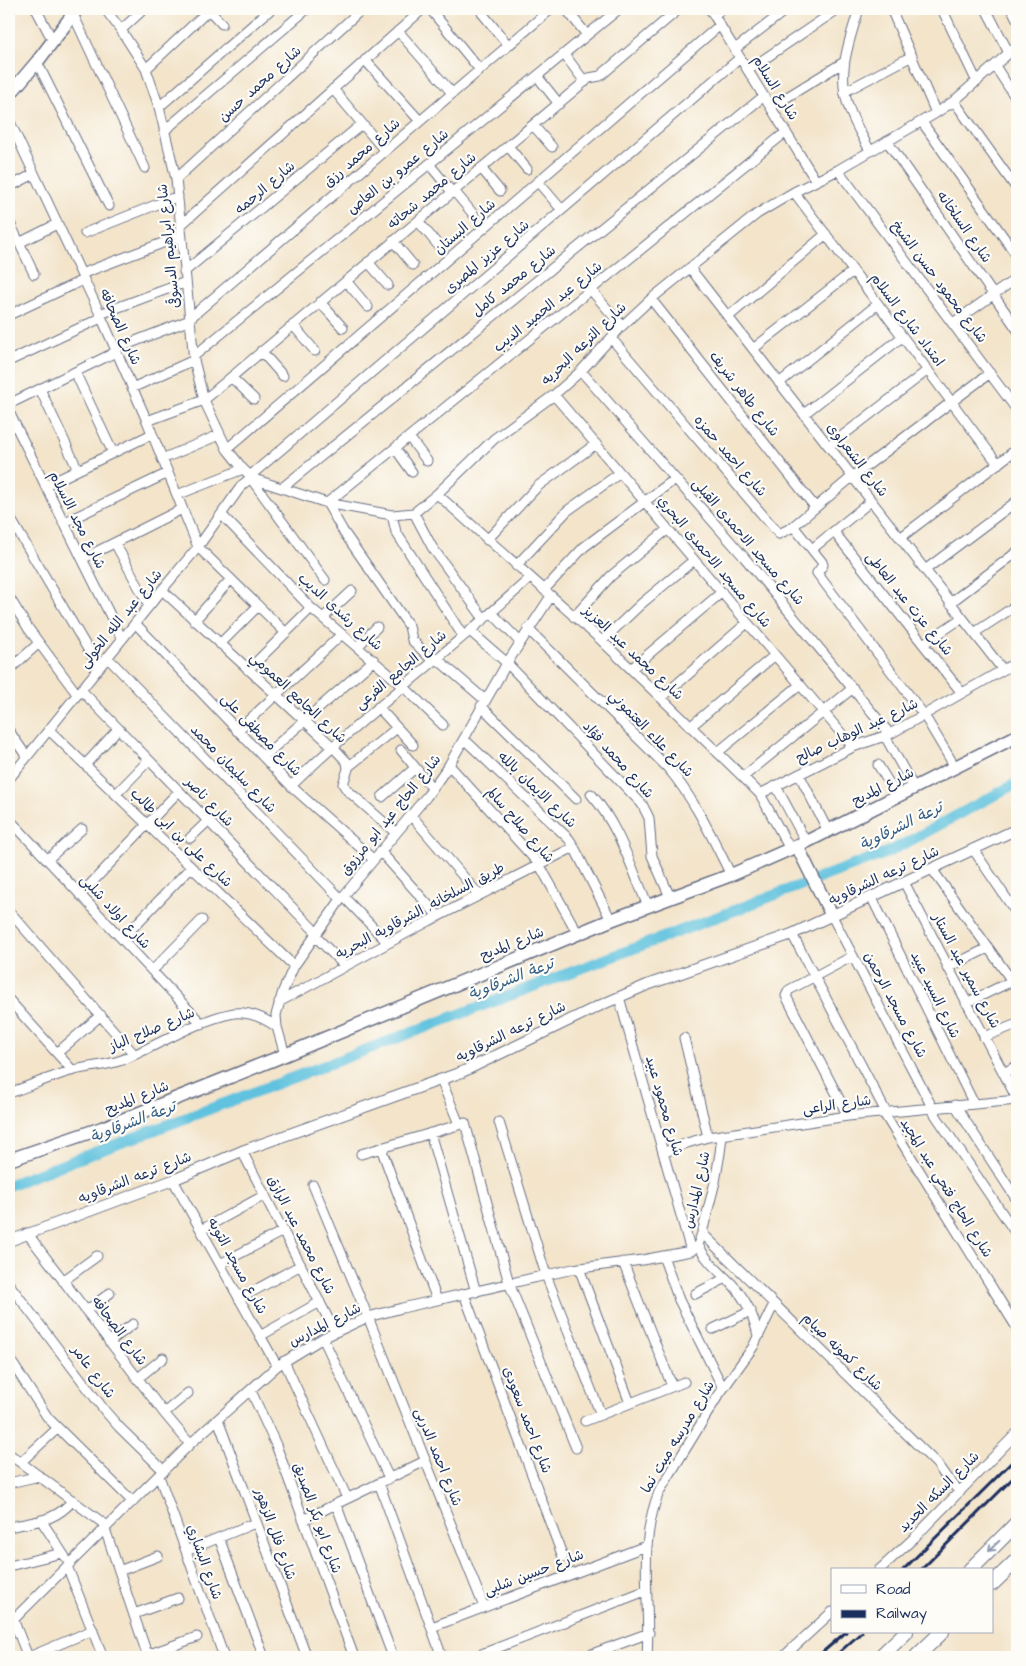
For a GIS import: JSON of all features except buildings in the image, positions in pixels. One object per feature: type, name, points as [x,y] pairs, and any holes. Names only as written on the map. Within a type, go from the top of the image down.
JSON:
[{"type":"highway","points":[[972,1568],[1017,1523]]},
{"type":"highway","points":[[994,1582],[1017,1560]]},
{"type":"highway","points":[[880,1657],[904,1634]]},
{"type":"highway","points":[[916,1657],[940,1634]]},
{"type":"main road","points":[[9,95],[37,62],[75,11]]},
{"type":"main road","name":"شارع المديح","points":[[9,1160],[102,1128],[285,1055],[611,920],[732,875],[798,846],[1017,736]]},
{"type":"main road","points":[[798,846],[830,911]]},
{"type":"street","points":[[36,9],[53,40]]},
{"type":"street","name":"شارع ابراهيم الدسوقى","points":[[105,9],[146,69],[159,108],[176,179],[194,358],[204,400],[227,449],[252,478],[325,580]]},
{"type":"street","points":[[121,30],[144,9]]},
{"type":"street","points":[[146,69],[208,9],[222,24]]},
{"type":"street","points":[[254,9],[261,17]]},
{"type":"street","points":[[159,108],[271,9]]},
{"type":"street","points":[[164,131],[307,9]]},
{"type":"street","name":"شارع محمد حسن","points":[[176,179],[362,9]]},
{"type":"street","points":[[181,225],[423,9]]},
{"type":"street","points":[[430,9],[480,70]]},
{"type":"street","points":[[482,9],[482,13],[508,45]]},
{"type":"street","name":"شارع محمد رزق","points":[[9,404],[116,350],[190,319],[551,9]]},
{"type":"street","points":[[566,9],[587,35]]},
{"type":"street","name":"شارع عمرو بن العاص","points":[[132,388],[194,358],[619,9]]},
{"type":"street","name":"شارع محمد شحاته","points":[[204,400],[585,82],[590,78],[598,77],[679,9]]},
{"type":"street","points":[[712,12],[722,9]]},
{"type":"street","points":[[735,49],[787,9]]},
{"type":"street","points":[[748,70],[838,9]]},
{"type":"street","points":[[859,9],[844,62],[844,92],[849,109],[870,151]]},
{"type":"street","points":[[892,9],[936,113]]},
{"type":"street","points":[[942,9],[977,82]]},
{"type":"street","points":[[986,9],[1009,53]]},
{"type":"street","points":[[1012,9],[1017,19]]},
{"type":"street","points":[[75,11],[145,168]]},
{"type":"street","name":"شارع السلام","points":[[712,12],[816,181]]},
{"type":"street","name":"شارع البستان","points":[[227,449],[720,25]]},
{"type":"street","points":[[398,31],[452,93]]},
{"type":"street","name":"شارع الترعه البحريه","points":[[414,513],[494,440],[581,371],[622,326],[651,298],[757,214],[936,113],[977,82],[1017,46]]},
{"type":"street","points":[[564,54],[585,82]]},
{"type":"street","points":[[844,92],[912,56]]},
{"type":"street","name":"شارع عزيز المصرى","points":[[252,478],[740,58]]},
{"type":"street","points":[[365,60],[420,121]]},
{"type":"street","points":[[37,62],[109,206]]},
{"type":"street","points":[[771,107],[844,62]]},
{"type":"street","points":[[995,66],[1017,100]]},
{"type":"street","points":[[536,76],[559,104]]},
{"type":"street","points":[[333,88],[384,151]]},
{"type":"street","name":"شارع محمد كامل","points":[[282,488],[764,96]]},
{"type":"street","points":[[954,101],[1017,189]]},
{"type":"street","name":"شارع الصحافه","points":[[9,120],[101,316],[198,547]]},
{"type":"street","points":[[922,122],[1017,256]]},
{"type":"street","name":"شارع الرحمه","points":[[184,272],[362,124]]},
{"type":"street","points":[[533,125],[552,147]]},
{"type":"street","name":"شارع عبد الحميد الديب","points":[[327,503],[786,132]]},
{"type":"street","name":"شارع السلخانه","points":[[888,141],[1017,329]]},
{"type":"street","points":[[508,146],[527,169]]},
{"type":"street","points":[[429,164],[474,215]]},
{"type":"street","points":[[481,168],[500,191]]},
{"type":"street","name":"شارع محمود حسن الشيخ","points":[[838,170],[1017,410]]},
{"type":"street","points":[[9,187],[34,174]]},
{"type":"street","points":[[538,182],[562,210]]},
{"type":"street","name":"امتداد شارع السلام","points":[[794,192],[998,464]]},
{"type":"street","points":[[85,233],[178,196]]},
{"type":"street","points":[[418,220],[438,245]]},
{"type":"street","points":[[9,221],[34,274]]},
{"type":"street","points":[[19,243],[57,224]]},
{"type":"street","points":[[728,317],[826,234]]},
{"type":"street","points":[[9,315],[82,277],[181,236]]},
{"type":"street","points":[[394,241],[413,265]]},
{"type":"street","points":[[368,262],[388,285]]},
{"type":"street","name":"شارع الشعراوى","points":[[690,268],[1003,670]]},
{"type":"street","points":[[753,349],[853,271]]},
{"type":"street","points":[[953,324],[1017,278]]},
{"type":"street","points":[[346,281],[368,307]]},
{"type":"street","points":[[9,360],[101,316],[186,282]]},
{"type":"street","points":[[591,290],[622,326]]},
{"type":"street","name":"شارع طاهر شريف","points":[[651,298],[815,507]]},
{"type":"street","points":[[320,302],[342,328]]},
{"type":"street","points":[[779,383],[878,304]]},
{"type":"street","points":[[293,325],[315,351]]},
{"type":"street","points":[[804,414],[902,337]]},
{"type":"street","name":"شارع احمد حمزه","points":[[612,338],[779,534],[791,528]]},
{"type":"street","points":[[261,351],[283,376]]},
{"type":"street","points":[[828,446],[928,370]]},
{"type":"street","name":"شارع مسجد الاحمدى القبلى","points":[[581,371],[744,558],[852,688],[888,735],[914,788]]},
{"type":"street","points":[[75,372],[113,453]]},
{"type":"street","points":[[955,767],[924,715],[817,573],[823,564],[794,528],[791,528],[852,476],[990,373]]},
{"type":"street","points":[[231,376],[254,399]]},
{"type":"street","points":[[40,389],[78,470]]},
{"type":"street","name":"شارع مسجد الاحمدى البحري","points":[[554,394],[853,746]]},
{"type":"street","points":[[147,422],[204,400]]},
{"type":"street","name":"شارع مجد الاسلام","points":[[9,412],[122,639]]},
{"type":"street","points":[[45,486],[152,434]]},
{"type":"street","points":[[162,459],[219,434]]},
{"type":"street","points":[[409,437],[427,461]]},
{"type":"street","points":[[487,540],[538,486],[596,444]]},
{"type":"street","points":[[395,448],[412,472]]},
{"type":"street","points":[[900,538],[1017,449]]},
{"type":"street","points":[[177,495],[243,469]]},
{"type":"street","points":[[63,523],[168,473]]},
{"type":"street","points":[[516,566],[567,511],[620,473]]},
{"type":"street","points":[[252,478],[327,503],[392,515],[414,513],[432,547],[484,619]]},
{"type":"street","name":"شارع عبد الله الخولى","points":[[9,779],[198,547],[242,485],[252,478]]},
{"type":"street","name":"شارع الحاج عيد ابو مرزوق","points":[[285,1055],[277,1027],[276,1015],[279,1002],[294,966],[342,897],[372,859],[396,833],[449,765],[547,593],[584,547],[675,479]]},
{"type":"street","name":"شارع محمد عبد العزيز","points":[[437,494],[602,642],[718,752],[760,794],[798,846]]},
{"type":"street","points":[[812,549],[872,501]]},
{"type":"street","points":[[925,570],[1017,501]]},
{"type":"street","points":[[327,503],[343,531],[405,621],[412,640],[483,703],[576,799]]},
{"type":"street","points":[[82,559],[182,509]]},
{"type":"street","name":"شارع رشدى الديب","points":[[222,515],[311,608],[374,660],[443,725]]},
{"type":"street","name":"شارع محمد فؤاد","points":[[392,515],[396,532],[467,633],[506,663],[642,804],[649,818],[652,856],[670,897]]},
{"type":"street","points":[[9,516],[99,668]]},
{"type":"street","points":[[574,617],[611,576],[668,529]]},
{"type":"street","name":"شارع عزت عبد العاطى","points":[[834,532],[962,693]]},
{"type":"street","points":[[115,542],[149,606]]},
{"type":"street","points":[[198,547],[286,633]]},
{"type":"street","points":[[950,602],[1017,552]]},
{"type":"street","points":[[602,642],[641,604],[694,560]]},
{"type":"street","name":"شارع الجامع الفرعى","points":[[291,786],[332,746],[492,613],[530,578]]},
{"type":"street","points":[[194,621],[231,579]]},
{"type":"street","name":"شارع الجامع العمومي","points":[[162,590],[332,746],[347,762],[348,767]]},
{"type":"street","points":[[323,618],[352,591]]},
{"type":"street","points":[[631,669],[722,592]]},
{"type":"street","points":[[10,604],[79,692]]},
{"type":"street","points":[[974,633],[1017,605]]},
{"type":"street","points":[[220,644],[258,606]]},
{"type":"street","points":[[248,670],[311,608]]},
{"type":"street","points":[[492,613],[520,642]]},
{"type":"street","points":[[923,644],[962,618]]},
{"type":"street","name":"شارع مصطفى على","points":[[135,623],[291,786],[372,859]]},
{"type":"street","points":[[661,698],[747,623]]},
{"type":"street","points":[[357,647],[377,627]]},
{"type":"street","name":"شارع علاء العتموني","points":[[528,629],[668,768],[683,786],[732,875]]},
{"type":"street","points":[[237,730],[342,634]]},
{"type":"street","points":[[9,670],[39,643]]},
{"type":"street","points":[[690,727],[775,655]]},
{"type":"street","name":"شارع سليمان محمد","points":[[107,657],[388,943]]},
{"type":"street","points":[[263,757],[374,660]]},
{"type":"street","name":"شارع عبد الوهاب صالح","points":[[760,794],[853,746],[888,735],[1003,670],[1016,665]]},
{"type":"street","points":[[718,752],[800,685]]},
{"type":"street","points":[[743,777],[852,688]]},
{"type":"street","name":"شارع ناصر","points":[[79,692],[149,760],[345,966]]},
{"type":"street","points":[[378,707],[413,745]]},
{"type":"street","points":[[396,833],[347,790],[343,784],[348,767],[397,728]]},
{"type":"street","points":[[86,765],[118,729]]},
{"type":"street","name":"شارع على بن ابى طالب","points":[[49,730],[294,966]]},
{"type":"street","points":[[9,731],[27,756]]},
{"type":"street","name":"شارع الايمان بالله","points":[[464,739],[569,839],[611,920]]},
{"type":"street","points":[[401,750],[432,788]]},
{"type":"street","points":[[116,794],[149,760]]},
{"type":"street","name":"شارع صلاح سالم","points":[[449,765],[539,864],[578,934]]},
{"type":"street","points":[[878,765],[897,796]]},
{"type":"street","points":[[382,797],[415,768]]},
{"type":"street","points":[[799,774],[828,831]]},
{"type":"street","points":[[776,786],[798,846]]},
{"type":"street","points":[[80,895],[179,791]]},
{"type":"street","points":[[591,794],[602,806],[610,820],[648,906]]},
{"type":"street","points":[[411,814],[479,896]]},
{"type":"street","name":"شارع اولاد شلبى","points":[[9,819],[202,1024]]},
{"type":"street","points":[[190,838],[208,821]]},
{"type":"street","points":[[47,860],[82,830]]},
{"type":"street","name":"شارع ترعه الشرقاويه","points":[[9,1240],[172,1180],[242,1151],[441,1080],[482,1063],[619,997],[647,985],[792,934],[830,911],[872,898],[973,849],[1016,832]]},
{"type":"street","name":"طريق السلخانه, الشرقاويه البحريه","points":[[279,1002],[438,916],[574,847]]},
{"type":"street","points":[[973,849],[1017,914]]},
{"type":"street","points":[[380,851],[438,916]]},
{"type":"street","points":[[122,939],[191,867]]},
{"type":"street","points":[[932,869],[1015,984],[966,1003]]},
{"type":"street","name":"شارع سمير عبد الستار","points":[[904,882],[1017,1100]]},
{"type":"street","name":"شارع السيد عبيد","points":[[872,898],[974,1104]]},
{"type":"street","points":[[9,911],[134,1054]]},
{"type":"street","name":"شارع مسجد الرحمن","points":[[830,911],[931,1107],[1017,1235]]},
{"type":"street","points":[[152,971],[202,920]]},
{"type":"street","name":"شارع الحاج فتحي عبد المجيد","points":[[792,934],[884,1112],[1017,1328]]},
{"type":"street","points":[[947,968],[988,948]]},
{"type":"street","points":[[848,1116],[786,999],[789,990],[854,956]]},
{"type":"street","name":"شارع محمود عبيد","points":[[619,997],[663,1153],[695,1248]]},
{"type":"street","points":[[9,1000],[73,1070]]},
{"type":"street","name":"شارع صلاح الباز","points":[[9,1093],[73,1070],[111,1064],[202,1024],[236,1013],[251,1014],[265,1018],[277,1027]]},
{"type":"street","points":[[57,1053],[101,1015]]},
{"type":"street","points":[[984,1037],[1017,1024]]},
{"type":"street","points":[[684,1038],[708,1137]]},
{"type":"street","points":[[1003,1073],[1017,1066]]},
{"type":"street","points":[[441,1080],[462,1123],[509,1284],[576,1448]]},
{"type":"street","name":"شارع الراعى","points":[[663,1153],[708,1137],[848,1116],[1017,1100]]},
{"type":"street","points":[[954,1105],[1017,1200]]},
{"type":"street","points":[[499,1122],[546,1275],[601,1415]]},
{"type":"street","points":[[361,1154],[462,1123]]},
{"type":"street","points":[[430,1133],[476,1292]]},
{"type":"street","name":"شارع المدارس","points":[[10,1622],[106,1527],[134,1502],[190,1444],[280,1364],[323,1338],[368,1317],[437,1300],[579,1268],[663,1256],[695,1248],[702,1233],[715,1182],[722,1136]]},
{"type":"street","points":[[381,1148],[437,1300]]},
{"type":"street","name":"شارع محمد عبد الرازق","points":[[242,1151],[335,1332]]},
{"type":"street","name":"شارع مسجد التوبه","points":[[172,1180],[260,1336],[280,1364],[347,1498]]},
{"type":"street","name":"شارع احمد الدربى","points":[[312,1185],[368,1317],[484,1607]]},
{"type":"street","points":[[201,1230],[264,1195]]},
{"type":"street","points":[[220,1264],[283,1231]]},
{"type":"street","name":"شارع الصحافه","points":[[27,1233],[109,1342],[190,1444]]},
{"type":"street","name":"شارع كمونه صيام","points":[[702,1233],[937,1464],[960,1492]]},
{"type":"street","points":[[695,1248],[740,1293],[751,1311],[758,1336]]},
{"type":"street","points":[[63,1281],[97,1256]]},
{"type":"street","points":[[663,1256],[679,1300],[724,1388]]},
{"type":"street","points":[[623,1262],[672,1386]]},
{"type":"street","points":[[240,1299],[301,1265]]},
{"type":"street","points":[[579,1268],[630,1403]]},
{"type":"street","points":[[695,1294],[726,1278]]},
{"type":"street","name":"شارع عامر","points":[[9,1284],[105,1411],[161,1474]]},
{"type":"street","points":[[86,1311],[110,1293]]},
{"type":"street","name":"شارع احمد سعودى","points":[[464,1294],[563,1556]]},
{"type":"street","points":[[260,1336],[320,1302]]},
{"type":"street","name":"شارع مدرسه ميت نما","points":[[647,1657],[649,1633],[645,1592],[646,1546],[648,1525],[653,1507],[659,1492],[724,1388],[753,1347],[774,1304]]},
{"type":"street","points":[[713,1329],[751,1311]]},
{"type":"street","points":[[109,1342],[133,1324]]},
{"type":"street","points":[[323,1338],[389,1478]]},
{"type":"street","points":[[9,1358],[39,1405],[58,1428],[134,1502]]},
{"type":"street","points":[[138,1379],[163,1358]]},
{"type":"street","points":[[585,1421],[684,1382]]},
{"type":"street","name":"شارع ابو بكر الصديق","points":[[251,1391],[276,1445],[354,1657]]},
{"type":"street","points":[[164,1413],[188,1393]]},
{"type":"street","name":"شارع فلل الزهور","points":[[218,1420],[307,1657]]},
{"type":"street","points":[[21,1462],[58,1428]]},
{"type":"street","name":"شارع السكه الحديد","points":[[881,1568],[914,1538],[1017,1433]]},
{"type":"street","points":[[9,1454],[73,1500],[106,1527],[148,1656],[197,1637]]},
{"type":"street","points":[[303,1520],[425,1461]]},
{"type":"street","name":"شارع البشاري","points":[[161,1474],[224,1657]]},
{"type":"street","points":[[9,1483],[40,1476]]},
{"type":"street","points":[[379,1483],[442,1657]]},
{"type":"street","points":[[9,1527],[53,1518],[64,1511],[73,1500]]},
{"type":"street","points":[[336,1504],[393,1657]]},
{"type":"street","points":[[41,1520],[68,1565],[103,1657]]},
{"type":"street","points":[[186,1551],[256,1523]]},
{"type":"street","points":[[219,1538],[264,1657]]},
{"type":"street","name":"شارع حسين شلبى","points":[[432,1627],[646,1546]]},
{"type":"street","points":[[9,1566],[62,1553]]},
{"type":"street","points":[[119,1571],[158,1556]]},
{"type":"street","points":[[474,1657],[645,1592]]},
{"type":"street","points":[[134,1614],[178,1598]]},
{"type":"street","points":[[9,1609],[10,1622],[29,1657],[92,1630]]},
{"type":"street","points":[[783,1657],[831,1613]]},
{"type":"street","points":[[584,1657],[649,1633]]},
{"type":"waterway","name":"ترعة الشرقاوية","points":[[9,1185],[891,851],[1017,783]]},
{"type":"railway","points":[[905,1568],[1017,1457]]},
{"type":"railway","points":[[923,1568],[1017,1474]]},
{"type":"railway","points":[[817,1657],[844,1634]]},
{"type":"railway","points":[[834,1657],[860,1634]]}]
